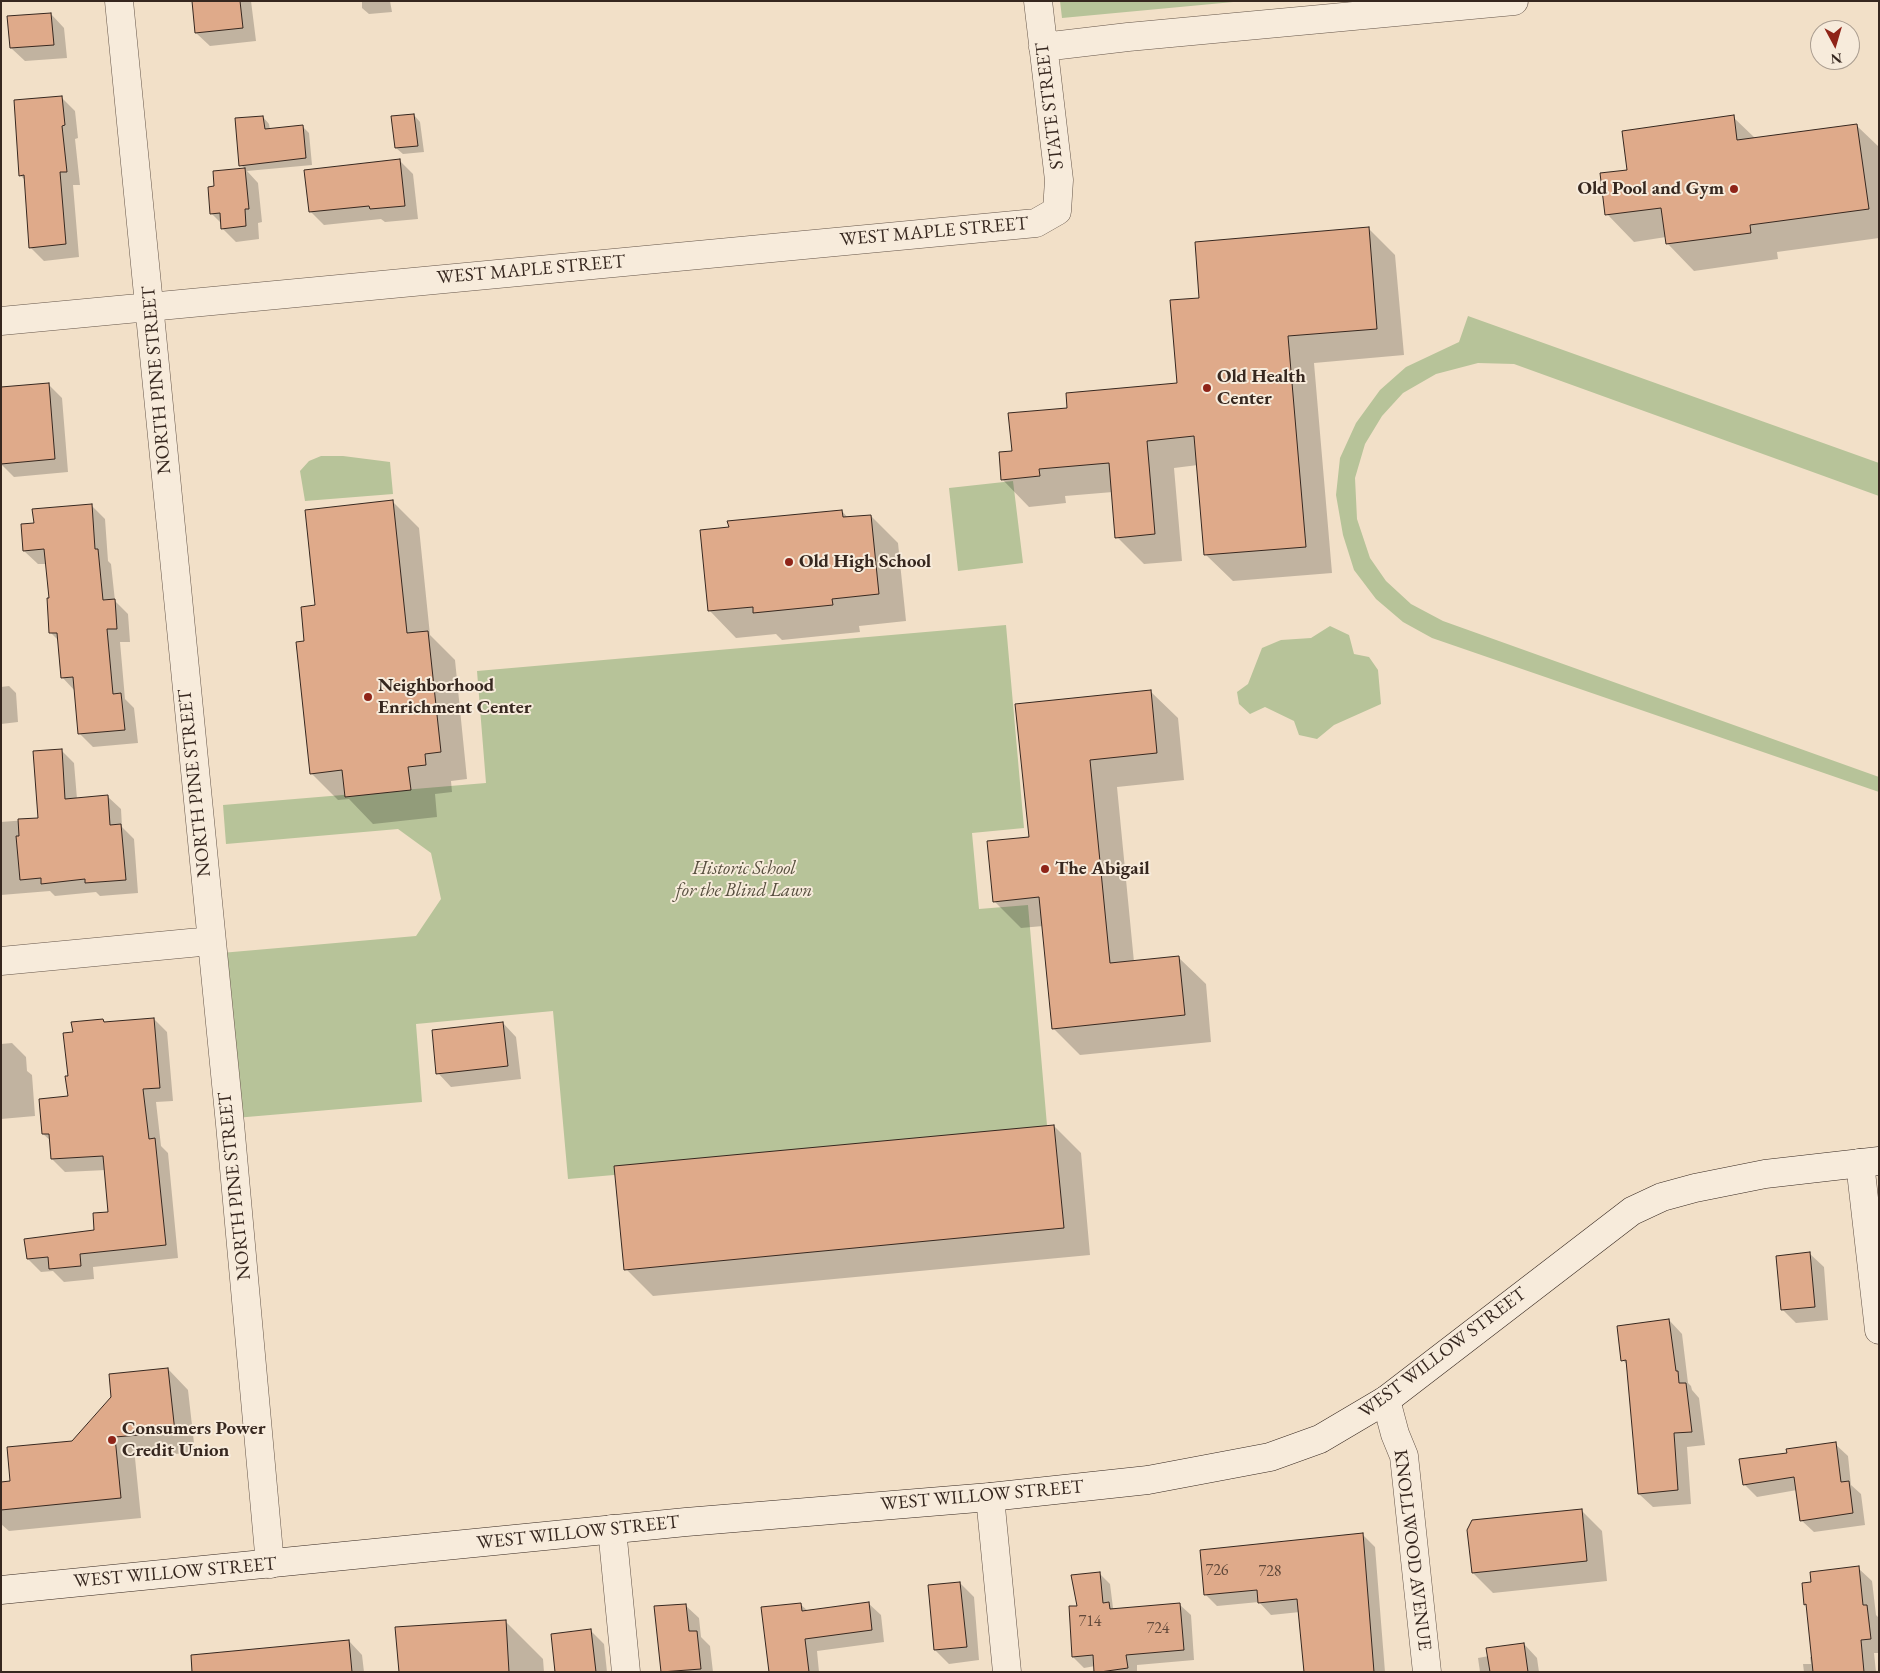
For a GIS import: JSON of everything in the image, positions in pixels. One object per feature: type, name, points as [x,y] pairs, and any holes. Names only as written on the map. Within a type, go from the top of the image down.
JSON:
[{"type":"street","name":"NORTH PINE STREET","points":[[120,1],[270,1564]]},
{"type":"street","name":"STATE STREET","points":[[1038,1],[1059,180],[1057,211]]},
{"type":"street","points":[[1043,47],[1128,37],[1514,1]]},
{"type":"street","name":"WEST MAPLE STREET","points":[[1,321],[1036,223],[1057,211]]},
{"type":"street","points":[[1,961],[211,941]]},
{"type":"street","points":[[1870,1162],[1879,1330]]},
{"type":"street","name":"WEST WILLOW STREET","points":[[1,1590],[612,1529],[990,1497],[1148,1480],[1270,1457],[1320,1439],[1386,1400],[1632,1211],[1662,1198],[1695,1188],[1765,1174],[1870,1162]]},
{"type":"street","name":"KNOLLWOOD AVENUE","points":[[1386,1400],[1395,1434],[1404,1456],[1427,1672]]},
{"type":"street","points":[[990,1497],[1007,1672]]},
{"type":"street","points":[[612,1529],[626,1672]]},
{"type":"green space","points":[[1060,1],[1244,1],[1062,18]]},
{"type":"green space","points":[[1468,316],[1879,463],[1879,496],[1514,364],[1478,363],[1436,374],[1403,393],[1382,416],[1365,444],[1355,478],[1357,519],[1370,558],[1386,581],[1411,604],[1443,621],[1879,777],[1879,792],[1432,638],[1403,622],[1376,599],[1354,570],[1343,535],[1336,495],[1340,458],[1356,423],[1380,390],[1406,367],[1459,342]]},
{"type":"green space","points":[[321,456],[343,456],[390,462],[393,494],[305,501],[300,471],[309,461]]},
{"type":"green space","points":[[1013,481],[1023,563],[958,571],[949,488]]},
{"type":"green space","name":"Historic School for the Blind Lawn","points":[[1006,625],[1024,828],[972,833],[979,909],[1028,905],[1048,1137],[568,1179],[553,1011],[416,1024],[422,1102],[235,1118],[221,953],[416,936],[441,899],[431,853],[398,829],[226,844],[223,805],[486,783],[477,671]]},
{"type":"green space","points":[[1330,626],[1349,635],[1354,654],[1369,657],[1378,670],[1381,704],[1334,725],[1317,739],[1299,735],[1294,721],[1265,707],[1250,714],[1239,704],[1237,692],[1248,684],[1262,648],[1281,640],[1311,638]]},
{"type":"building","points":[[192,1],[240,1],[243,28],[195,33]]},
{"type":"building","points":[[51,13],[54,45],[10,48],[7,16]]},
{"type":"building","points":[[62,96],[65,125],[62,126],[67,172],[60,172],[66,244],[29,248],[24,175],[19,176],[14,100]]},
{"type":"building","points":[[414,114],[418,146],[395,148],[391,116]]},
{"type":"building","name":"Old Pool and Gym","points":[[1734,115],[1737,140],[1857,124],[1869,209],[1750,225],[1751,233],[1666,244],[1661,208],[1605,215],[1600,173],[1627,170],[1622,131]]},
{"type":"building","points":[[263,116],[265,129],[303,125],[306,158],[239,166],[235,118]]},
{"type":"building","points":[[400,159],[405,206],[370,209],[369,206],[309,212],[304,170]]},
{"type":"building","points":[[245,168],[249,209],[245,209],[246,226],[221,229],[220,213],[210,214],[208,187],[214,186],[213,171]]},
{"type":"building","name":"Old Health Center","points":[[1369,227],[1377,329],[1288,336],[1306,547],[1204,555],[1194,436],[1147,441],[1155,534],[1115,538],[1109,463],[1039,469],[1040,476],[1001,480],[999,452],[1012,451],[1008,413],[1067,408],[1066,393],[1177,383],[1170,300],[1199,298],[1195,242]]},
{"type":"building","points":[[49,383],[55,459],[1,464],[1,387]]},
{"type":"building","name":"Neighborhood Enrichment Center","points":[[393,500],[407,633],[428,631],[441,752],[425,754],[426,765],[408,767],[411,790],[345,797],[342,770],[310,774],[296,642],[304,641],[301,607],[315,605],[305,510]]},
{"type":"building","points":[[92,504],[95,549],[98,549],[103,600],[115,599],[117,629],[107,629],[113,694],[121,693],[125,730],[78,734],[73,677],[61,678],[57,633],[49,633],[47,598],[49,598],[44,549],[23,551],[21,524],[34,523],[32,509]]},
{"type":"building","name":"Old High School","points":[[842,510],[843,517],[871,515],[879,594],[832,599],[833,605],[753,613],[753,607],[708,611],[700,530],[729,527],[727,521]]},
{"type":"building","name":"The Abigail","points":[[1151,690],[1157,753],[1090,760],[1110,963],[1179,956],[1185,1015],[1052,1029],[1039,897],[993,902],[987,841],[1029,837],[1015,704]]},
{"type":"building","points":[[62,749],[65,799],[108,795],[110,825],[121,824],[126,880],[85,883],[85,879],[41,884],[41,878],[20,880],[16,836],[19,836],[18,819],[38,818],[33,751]]},
{"type":"building","points":[[154,1018],[160,1088],[143,1089],[149,1139],[155,1138],[166,1245],[80,1254],[81,1266],[49,1269],[48,1257],[27,1259],[24,1239],[94,1230],[93,1213],[108,1212],[103,1156],[51,1159],[49,1134],[42,1134],[39,1099],[68,1096],[65,1076],[68,1076],[63,1033],[73,1032],[71,1022],[103,1019],[104,1022]]},
{"type":"building","points":[[503,1022],[508,1066],[436,1074],[432,1030]]},
{"type":"building","points":[[1054,1125],[1064,1228],[624,1270],[614,1166]]},
{"type":"building","points":[[1810,1252],[1815,1307],[1781,1310],[1776,1256]]},
{"type":"building","points":[[1669,1319],[1679,1383],[1686,1383],[1692,1432],[1674,1433],[1678,1490],[1638,1494],[1626,1360],[1621,1361],[1617,1326]]},
{"type":"building","points":[[168,1368],[175,1432],[115,1437],[121,1498],[1,1510],[1,1482],[10,1481],[7,1447],[72,1441],[111,1397],[109,1374]]},
{"type":"building","points":[[1836,1442],[1841,1482],[1849,1481],[1853,1513],[1800,1521],[1794,1477],[1743,1485],[1739,1459],[1787,1453],[1786,1449]]},
{"type":"building","points":[[1582,1509],[1587,1561],[1472,1573],[1467,1530],[1472,1520]]},
{"type":"building","points":[[1363,1533],[1374,1672],[1304,1672],[1297,1599],[1258,1603],[1257,1590],[1204,1595],[1200,1550]]},
{"type":"building","points":[[1859,1566],[1863,1605],[1867,1605],[1871,1639],[1861,1640],[1864,1672],[1813,1672],[1802,1583],[1811,1582],[1810,1572]]},
{"type":"building","points":[[1100,1572],[1103,1603],[1109,1602],[1110,1609],[1180,1603],[1184,1650],[1126,1655],[1128,1668],[1100,1672],[1094,1672],[1093,1655],[1072,1657],[1069,1606],[1077,1606],[1071,1575]]},
{"type":"building","points":[[960,1582],[967,1647],[934,1650],[928,1585]]},
{"type":"building","points":[[869,1602],[872,1630],[805,1639],[809,1672],[769,1672],[761,1607],[801,1603],[802,1611]]},
{"type":"building","points":[[686,1604],[689,1631],[697,1631],[701,1669],[661,1672],[654,1606]]},
{"type":"building","points":[[506,1620],[509,1672],[399,1672],[395,1627]]},
{"type":"building","points":[[591,1629],[596,1672],[555,1672],[551,1634]]},
{"type":"building","points":[[349,1640],[352,1672],[192,1672],[191,1655]]},
{"type":"building","points":[[1524,1643],[1528,1672],[1490,1672],[1486,1648]]},
{"type":"place","name":"Old Pool and Gym","points":[[1734,189]]},
{"type":"place","name":"Old Health Center","points":[[1207,388]]},
{"type":"place","name":"Old High School","points":[[789,562]]},
{"type":"place","name":"Neighborhood Enrichment Center","points":[[368,697]]},
{"type":"place","name":"The Abigail","points":[[1045,869]]},
{"type":"place","name":"Consumers Power Credit Union","points":[[112,1440]]}]
